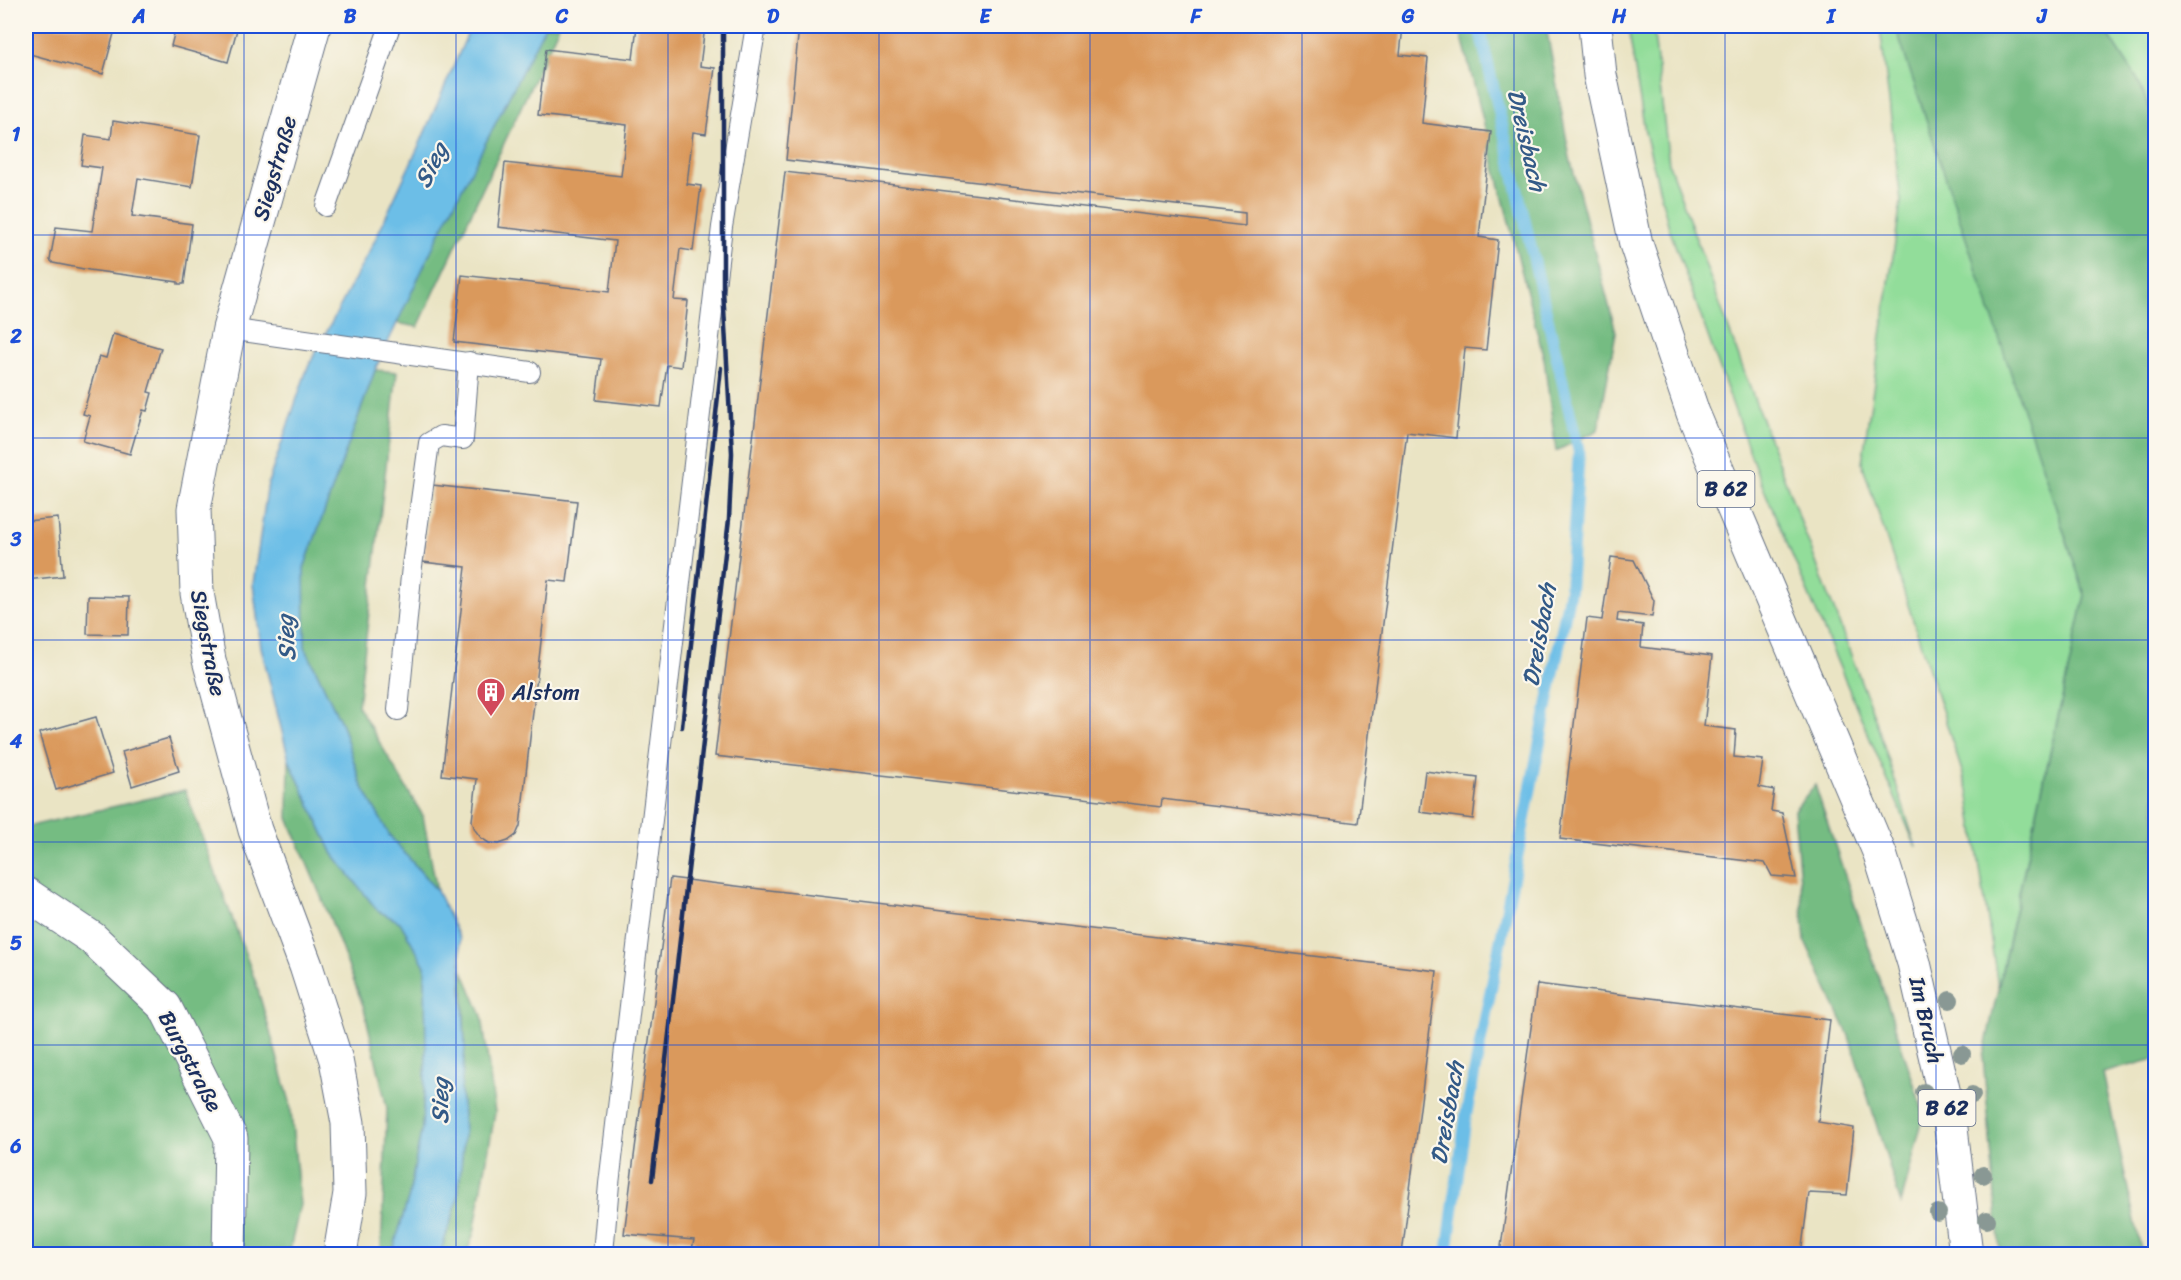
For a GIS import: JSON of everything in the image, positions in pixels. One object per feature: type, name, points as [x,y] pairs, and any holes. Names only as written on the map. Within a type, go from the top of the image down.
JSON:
[{"type":"street","name":"Siegstraße","points":[[314,26],[229,329],[194,509],[197,593],[209,660],[255,830],[306,966],[336,1060],[348,1123],[350,1193],[340,1254]]},
{"type":"street","name":"Im Bruch","points":[[1595,26],[1600,75],[1636,244],[1670,346],[1694,413],[1880,854],[1914,963],[1950,1120],[1966,1254]]},
{"type":"street","name":"Burgstraße","points":[[26,894],[92,938],[165,1006],[231,1138],[230,1254]]},
{"type":"lane","points":[[326,206],[390,26]]},
{"type":"lane","points":[[603,1254],[721,239],[756,26]]},
{"type":"lane","points":[[229,329],[530,372]]},
{"type":"lane","points":[[398,710],[412,566],[429,443],[441,436],[463,439],[469,362]]},
{"type":"green space","points":[[545,26],[559,26],[418,327],[396,323],[439,234]]},
{"type":"green space","points":[[1459,26],[1546,26],[1570,158],[1616,332],[1598,430],[1556,451],[1544,359]]},
{"type":"green space","points":[[1628,26],[1653,26],[1669,164],[1749,385],[1876,721],[1916,847],[1758,475],[1669,228],[1645,132]]},
{"type":"green space","points":[[1880,26],[1897,26],[2085,595],[1998,987],[1968,790],[1862,463],[1901,202]]},
{"type":"green space","points":[[1895,26],[2083,26],[2107,32],[2138,80],[2155,123],[2155,1059],[2103,1073],[2142,1254],[2000,1254],[1983,1057],[2085,595]]},
{"type":"green space","points":[[2083,26],[2155,26],[2155,123],[2138,80],[2107,32]]},
{"type":"green space","points":[[375,370],[397,372],[358,706],[423,816],[437,891],[390,836],[361,784],[342,725],[305,647],[304,568]]},
{"type":"green space","points":[[289,760],[333,854],[378,911],[400,922],[425,966],[426,1057],[422,1127],[409,1196],[392,1254],[381,1254],[387,1108],[364,1008],[330,918],[288,818]]},
{"type":"green space","points":[[1815,785],[1924,1114],[1901,1204],[1849,1036],[1805,941],[1794,810]]},
{"type":"green space","points":[[185,790],[256,983],[290,1102],[300,1205],[289,1254],[26,1254],[26,827]]},
{"type":"green space","points":[[463,971],[482,1016],[495,1113],[474,1233],[466,1254],[440,1254],[458,1199],[464,1134],[461,1090],[465,1048]]},
{"type":"water","name":"Sieg","points":[[471,26],[545,26],[439,234],[375,370],[304,568],[305,647],[342,725],[361,784],[390,836],[437,891],[460,939],[465,1048],[461,1090],[464,1134],[458,1199],[440,1254],[392,1254],[409,1196],[422,1127],[426,1057],[425,966],[400,922],[378,911],[333,854],[289,760],[261,647],[253,584],[268,483],[307,369],[374,242]]},
{"type":"building","points":[[26,26],[116,26],[103,74],[26,53]]},
{"type":"building","points":[[176,26],[238,26],[228,62],[171,46]]},
{"type":"building","points":[[637,26],[705,26],[700,66],[715,68],[706,134],[693,132],[687,184],[701,186],[693,251],[680,249],[674,300],[688,301],[681,367],[667,365],[661,407],[596,400],[601,359],[454,342],[462,275],[609,292],[615,241],[498,227],[505,163],[621,176],[627,125],[538,115],[546,49],[633,59]]},
{"type":"building","points":[[799,26],[1403,26],[1400,55],[1428,58],[1422,123],[1491,132],[1479,237],[1498,240],[1486,350],[1465,348],[1456,438],[1407,432],[1358,823],[1162,799],[1161,807],[715,756],[785,172],[1245,226],[1245,213],[786,160]]},
{"type":"building","points":[[113,121],[200,135],[192,187],[138,178],[132,216],[192,224],[184,284],[89,270],[53,263],[50,260],[56,227],[92,231],[102,168],[81,165],[85,135],[111,139]]},
{"type":"building","points":[[113,334],[161,348],[148,392],[152,393],[147,411],[143,410],[130,454],[83,441],[90,416],[83,414],[99,356],[106,358]]},
{"type":"building","name":"Alstom","points":[[432,485],[577,501],[567,582],[548,580],[520,826],[516,835],[499,844],[489,843],[475,830],[472,821],[477,779],[442,775],[466,567],[423,562]]},
{"type":"building","points":[[58,518],[63,576],[26,580],[26,521]]},
{"type":"building","points":[[1611,557],[1634,560],[1654,601],[1652,617],[1618,613],[1617,621],[1643,625],[1641,647],[1712,656],[1704,726],[1736,730],[1734,757],[1763,760],[1759,787],[1774,790],[1771,811],[1782,813],[1796,878],[1772,876],[1765,863],[1560,839],[1587,618],[1602,620]]},
{"type":"building","points":[[88,596],[129,597],[128,635],[87,634]]},
{"type":"building","points":[[96,717],[113,773],[56,790],[39,733]]},
{"type":"building","points":[[169,738],[179,771],[132,786],[122,752]]},
{"type":"building","points":[[1425,771],[1478,778],[1473,819],[1420,812]]},
{"type":"building","points":[[670,878],[1437,971],[1402,1254],[691,1254],[694,1240],[624,1234]]},
{"type":"building","points":[[1537,984],[1830,1020],[1818,1122],[1854,1128],[1847,1195],[1809,1193],[1801,1254],[1500,1254]]},
{"type":"waterway","name":"Dreisbach","points":[[1447,1254],[1466,1115],[1570,590],[1579,452],[1479,26]]},
{"type":"railway","points":[[652,1180],[729,519],[732,453],[723,290],[723,26]]},
{"type":"railway","points":[[682,727],[721,368]]},
{"type":"place","name":"Alstom","points":[[491,718]]}]
